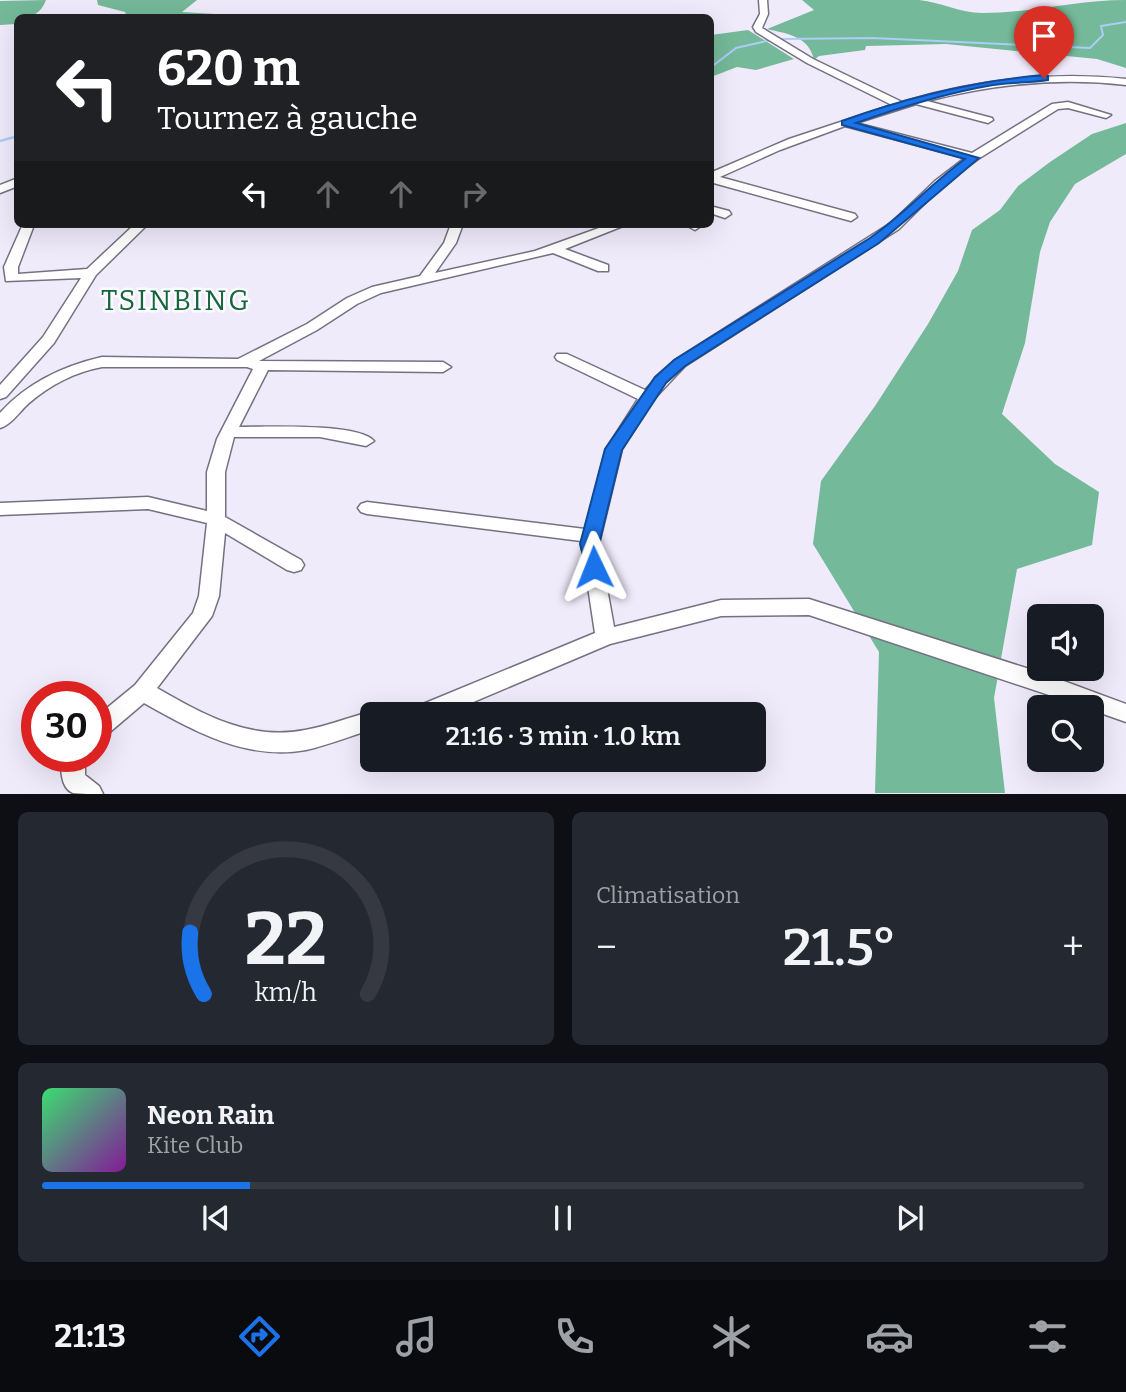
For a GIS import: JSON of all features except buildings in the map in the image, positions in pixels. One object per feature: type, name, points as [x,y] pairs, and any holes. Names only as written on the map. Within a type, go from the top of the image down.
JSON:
[{"type":"street","points":[[763,0],[764,14],[757,27],[759,30],[810,61],[898,104]]},
{"type":"street","points":[[714,176],[747,158],[793,139],[914,100],[995,82],[1032,78],[1087,76],[1126,82]]},
{"type":"street","points":[[914,100],[988,120]]},
{"type":"street","points":[[606,637],[590,544],[614,449],[647,397],[680,363],[895,226],[939,183],[1056,106],[1068,105],[1106,116]]},
{"type":"street","points":[[845,123],[974,158]]},
{"type":"street","points":[[714,179],[851,217]]},
{"type":"street","points":[[714,210],[724,214]]},
{"type":"street","points":[[26,228],[5,267],[11,278],[91,273]]},
{"type":"street","points":[[0,394],[49,340],[91,273],[138,228]]},
{"type":"street","points":[[426,277],[450,243],[456,228]]},
{"type":"street","points":[[241,364],[312,327],[352,301],[377,290],[554,249],[611,228]]},
{"type":"street","points":[[554,249],[603,268]]},
{"type":"street","points":[[562,357],[647,397]]},
{"type":"street","points":[[3,415],[50,382],[83,365],[102,362],[443,367]]},
{"type":"street","points":[[112,717],[143,691],[202,616],[209,596],[216,472],[228,432],[262,366]]},
{"type":"street","points":[[228,432],[320,432],[366,441]]},
{"type":"street","points":[[0,509],[148,503],[215,519],[294,565]]},
{"type":"street","points":[[368,509],[592,536]]},
{"type":"street","points":[[450,702],[606,637],[721,608],[808,607],[1042,682],[1126,713]]},
{"type":"street","points":[[143,691],[233,738],[264,743],[303,741],[360,724]]},
{"type":"street","points":[[74,772],[74,780],[91,793]]},
{"type":"green space","points":[[46,0],[35,14],[14,14],[14,24],[0,25],[0,1]]},
{"type":"green space","points":[[97,0],[197,0],[182,12],[215,14],[126,14],[98,5]]},
{"type":"green space","points":[[802,0],[919,0],[982,13],[1126,0],[1126,68],[1097,59],[946,44],[866,46],[865,50],[819,56],[814,60],[807,46],[796,37],[767,29],[814,10]]},
{"type":"green space","points":[[748,30],[794,59],[756,70],[737,67],[714,76],[714,35]]},
{"type":"green space","points":[[1126,123],[1126,154],[1075,184],[1050,222],[1040,252],[1025,343],[1002,414],[1055,464],[1099,492],[1092,545],[1017,569],[994,698],[1005,793],[875,793],[879,652],[813,544],[821,481],[875,406],[928,324],[958,271],[972,230],[1000,210],[1018,186],[1050,162],[1092,134]]},
{"type":"waterway","points":[[783,39],[873,38],[1090,48],[1103,35],[1101,26],[1126,22]]},
{"type":"waterway","points":[[714,65],[736,48],[771,40]]},
{"type":"waterway","points":[[0,141],[14,137]]},
{"type":"district","name":"TSINBING","points":[[176,300]]},
{"type":"route","points":[[594,567],[590,544],[614,449],[661,380],[680,363],[895,226],[939,183],[974,158],[845,123],[898,104],[936,95],[995,82],[1044,78]]}]
